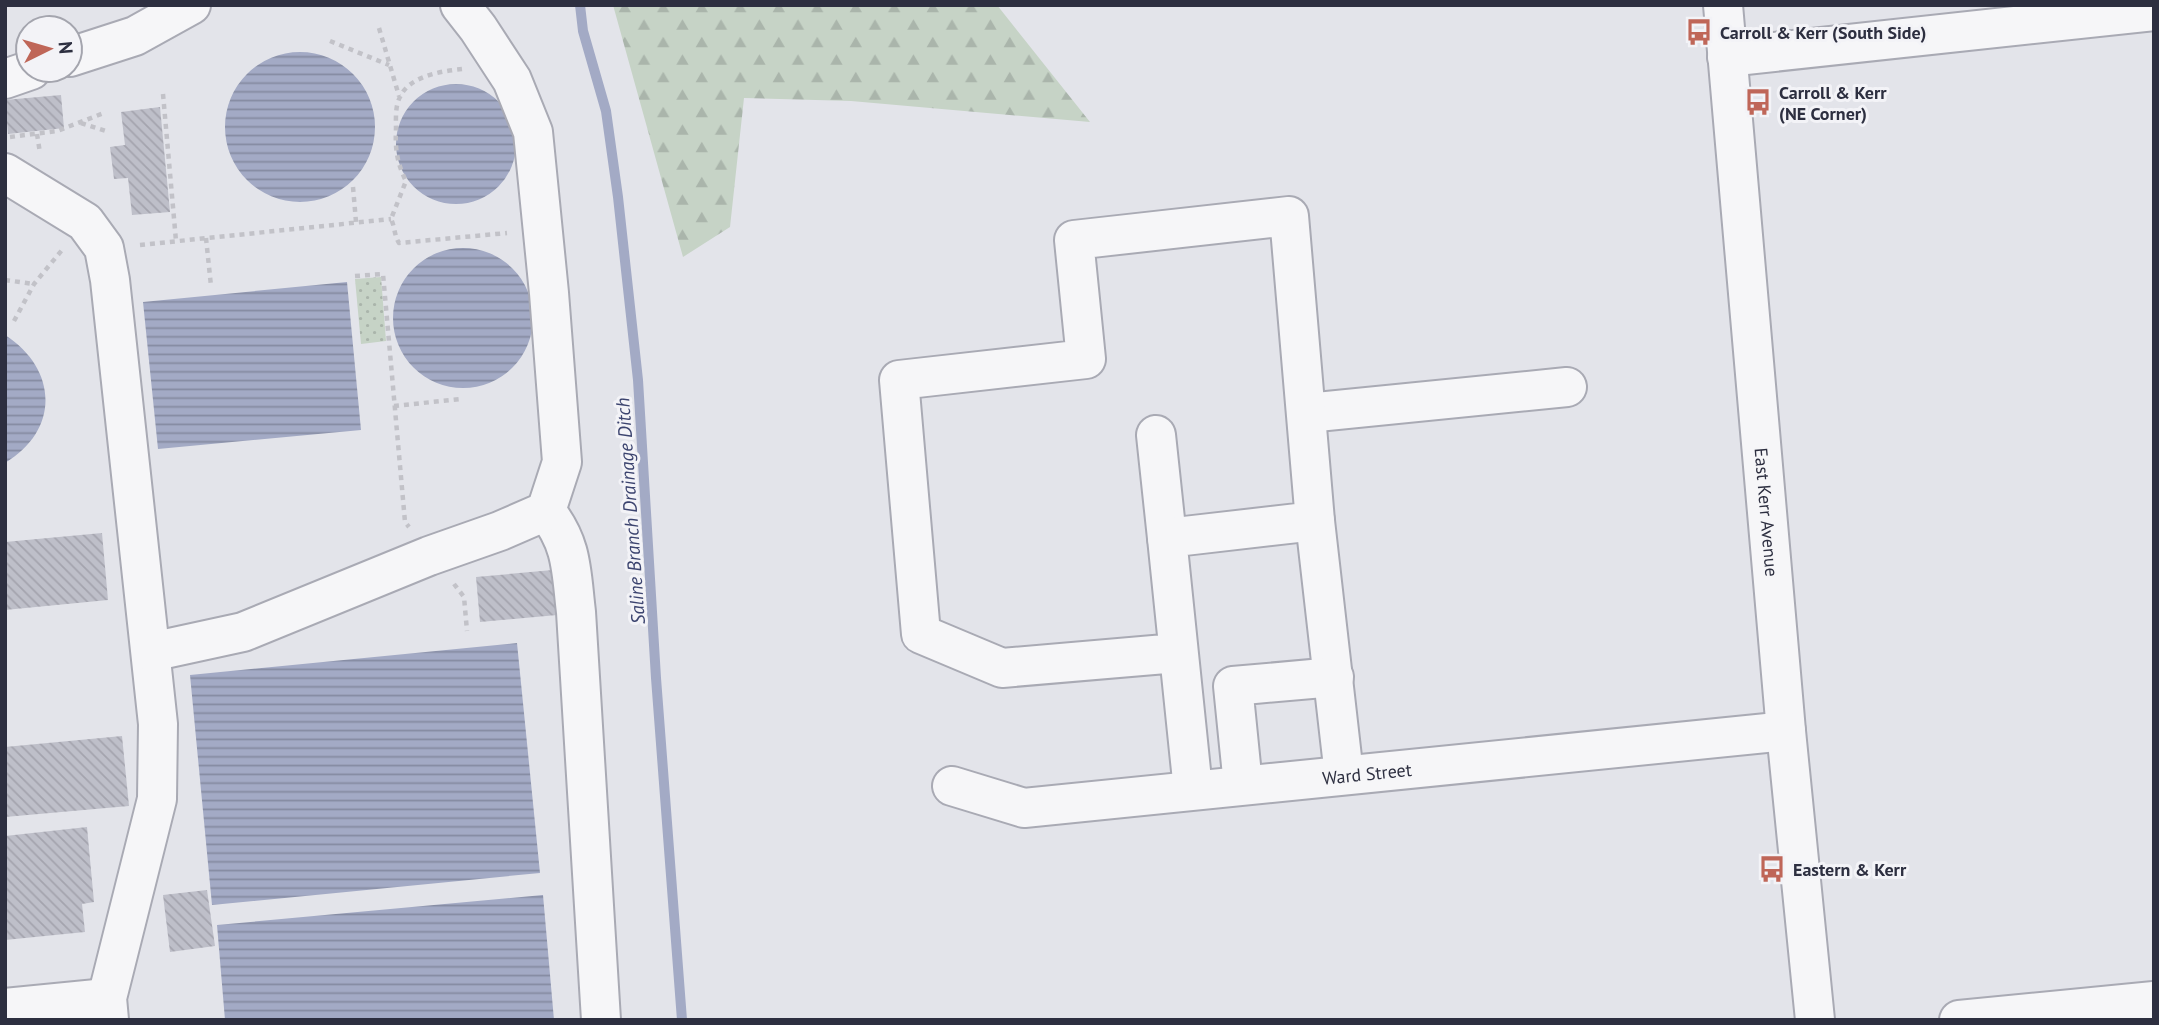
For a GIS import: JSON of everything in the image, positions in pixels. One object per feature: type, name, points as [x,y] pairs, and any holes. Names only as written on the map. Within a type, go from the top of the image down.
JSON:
[{"type":"street","points":[[84,52],[135,36],[191,5]]},
{"type":"street","points":[[151,652],[243,632],[546,511],[562,462],[533,132],[512,80],[460,5]]},
{"type":"street","name":"East Kerr Avenue","points":[[1723,5],[1786,731],[1815,1020]]},
{"type":"street","points":[[1727,57],[2154,11]]},
{"type":"street","points":[[5,173],[95,235],[110,279],[158,723],[157,799],[108,1009],[5,1008]]},
{"type":"street","points":[[1177,653],[1002,668],[921,634],[900,380],[1086,359],[1074,240],[1289,216],[1315,521],[1344,775]]},
{"type":"street","points":[[1307,413],[1567,387]]},
{"type":"street","points":[[1156,435],[1192,790]]},
{"type":"street","points":[[546,511],[558,527],[569,554],[576,612],[601,1020]]},
{"type":"street","points":[[1167,538],[1315,521]]},
{"type":"street","points":[[1243,785],[1233,686],[1334,677]]},
{"type":"street","name":"Ward Street","points":[[952,786],[1024,808],[1786,731]]},
{"type":"street","points":[[1959,1020],[2154,1001]]},
{"type":"path","points":[[379,28],[400,97]]},
{"type":"path","points":[[330,41],[390,66]]},
{"type":"path","points":[[501,64],[432,74],[419,79],[400,97],[395,147],[396,158],[406,181],[391,219],[394,236],[399,243],[543,230]]},
{"type":"path","points":[[163,94],[176,241]]},
{"type":"path","points":[[5,137],[57,131],[104,113]]},
{"type":"path","points":[[80,122],[106,131]]},
{"type":"path","points":[[352,187],[356,222]]},
{"type":"path","points":[[14,321],[34,284],[95,235],[176,241],[391,219]]},
{"type":"path","points":[[206,238],[211,286]]},
{"type":"path","points":[[355,276],[383,274],[405,522],[414,533]]},
{"type":"path","points":[[5,280],[34,284]]},
{"type":"path","points":[[394,406],[461,399]]},
{"type":"path","points":[[450,578],[464,597],[467,631]]},
{"type":"green space","points":[[613,5],[997,5],[1090,122],[851,101],[744,98],[730,227],[683,257]]},
{"type":"green space","points":[[381,277],[386,341],[361,344],[355,279]]},
{"type":"water","points":[[300,52],[329,58],[353,74],[369,98],[375,127],[369,156],[353,180],[329,196],[300,202],[271,196],[247,180],[231,156],[225,127],[231,98],[247,74],[271,58]]},
{"type":"water","points":[[456,84],[479,89],[498,102],[511,121],[516,144],[511,167],[498,186],[479,199],[456,204],[433,199],[414,186],[401,167],[396,144],[401,121],[414,102],[433,89]]},
{"type":"water","points":[[463,248],[490,253],[513,268],[528,291],[533,318],[528,345],[513,368],[490,383],[463,388],[436,383],[413,368],[398,345],[393,318],[398,291],[413,268],[436,253]]},
{"type":"water","points":[[347,282],[361,430],[158,449],[143,302]]},
{"type":"water","points":[[5,335],[22,349],[35,365],[43,382],[46,399],[36,434],[5,463]]},
{"type":"water","points":[[517,643],[540,873],[212,905],[190,675]]},
{"type":"water","points":[[543,895],[554,1020],[225,1020],[217,925]]},
{"type":"building","points":[[61,95],[64,128],[8,134],[5,100]]},
{"type":"building","points":[[160,107],[170,212],[132,215],[128,178],[114,179],[110,147],[125,145],[121,112]]},
{"type":"building","points":[[102,533],[108,600],[5,610],[5,542]]},
{"type":"building","points":[[564,569],[568,614],[480,622],[476,577]]},
{"type":"building","points":[[122,736],[129,806],[5,817],[5,747]]},
{"type":"building","points":[[87,827],[94,902],[82,904],[85,932],[5,940],[5,836]]},
{"type":"building","points":[[207,890],[215,946],[170,952],[163,895]]},
{"type":"waterway","name":"Saline Branch Drainage Ditch","points":[[580,5],[583,31],[606,111],[638,380],[656,678],[682,1020]]},
{"type":"place","name":"Carroll & Kerr (South Side)","points":[[1699,32]]},
{"type":"place","name":"Carroll & Kerr (NE Corner)","points":[[1758,102]]},
{"type":"place","name":"Eastern & Kerr","points":[[1772,869]]}]
